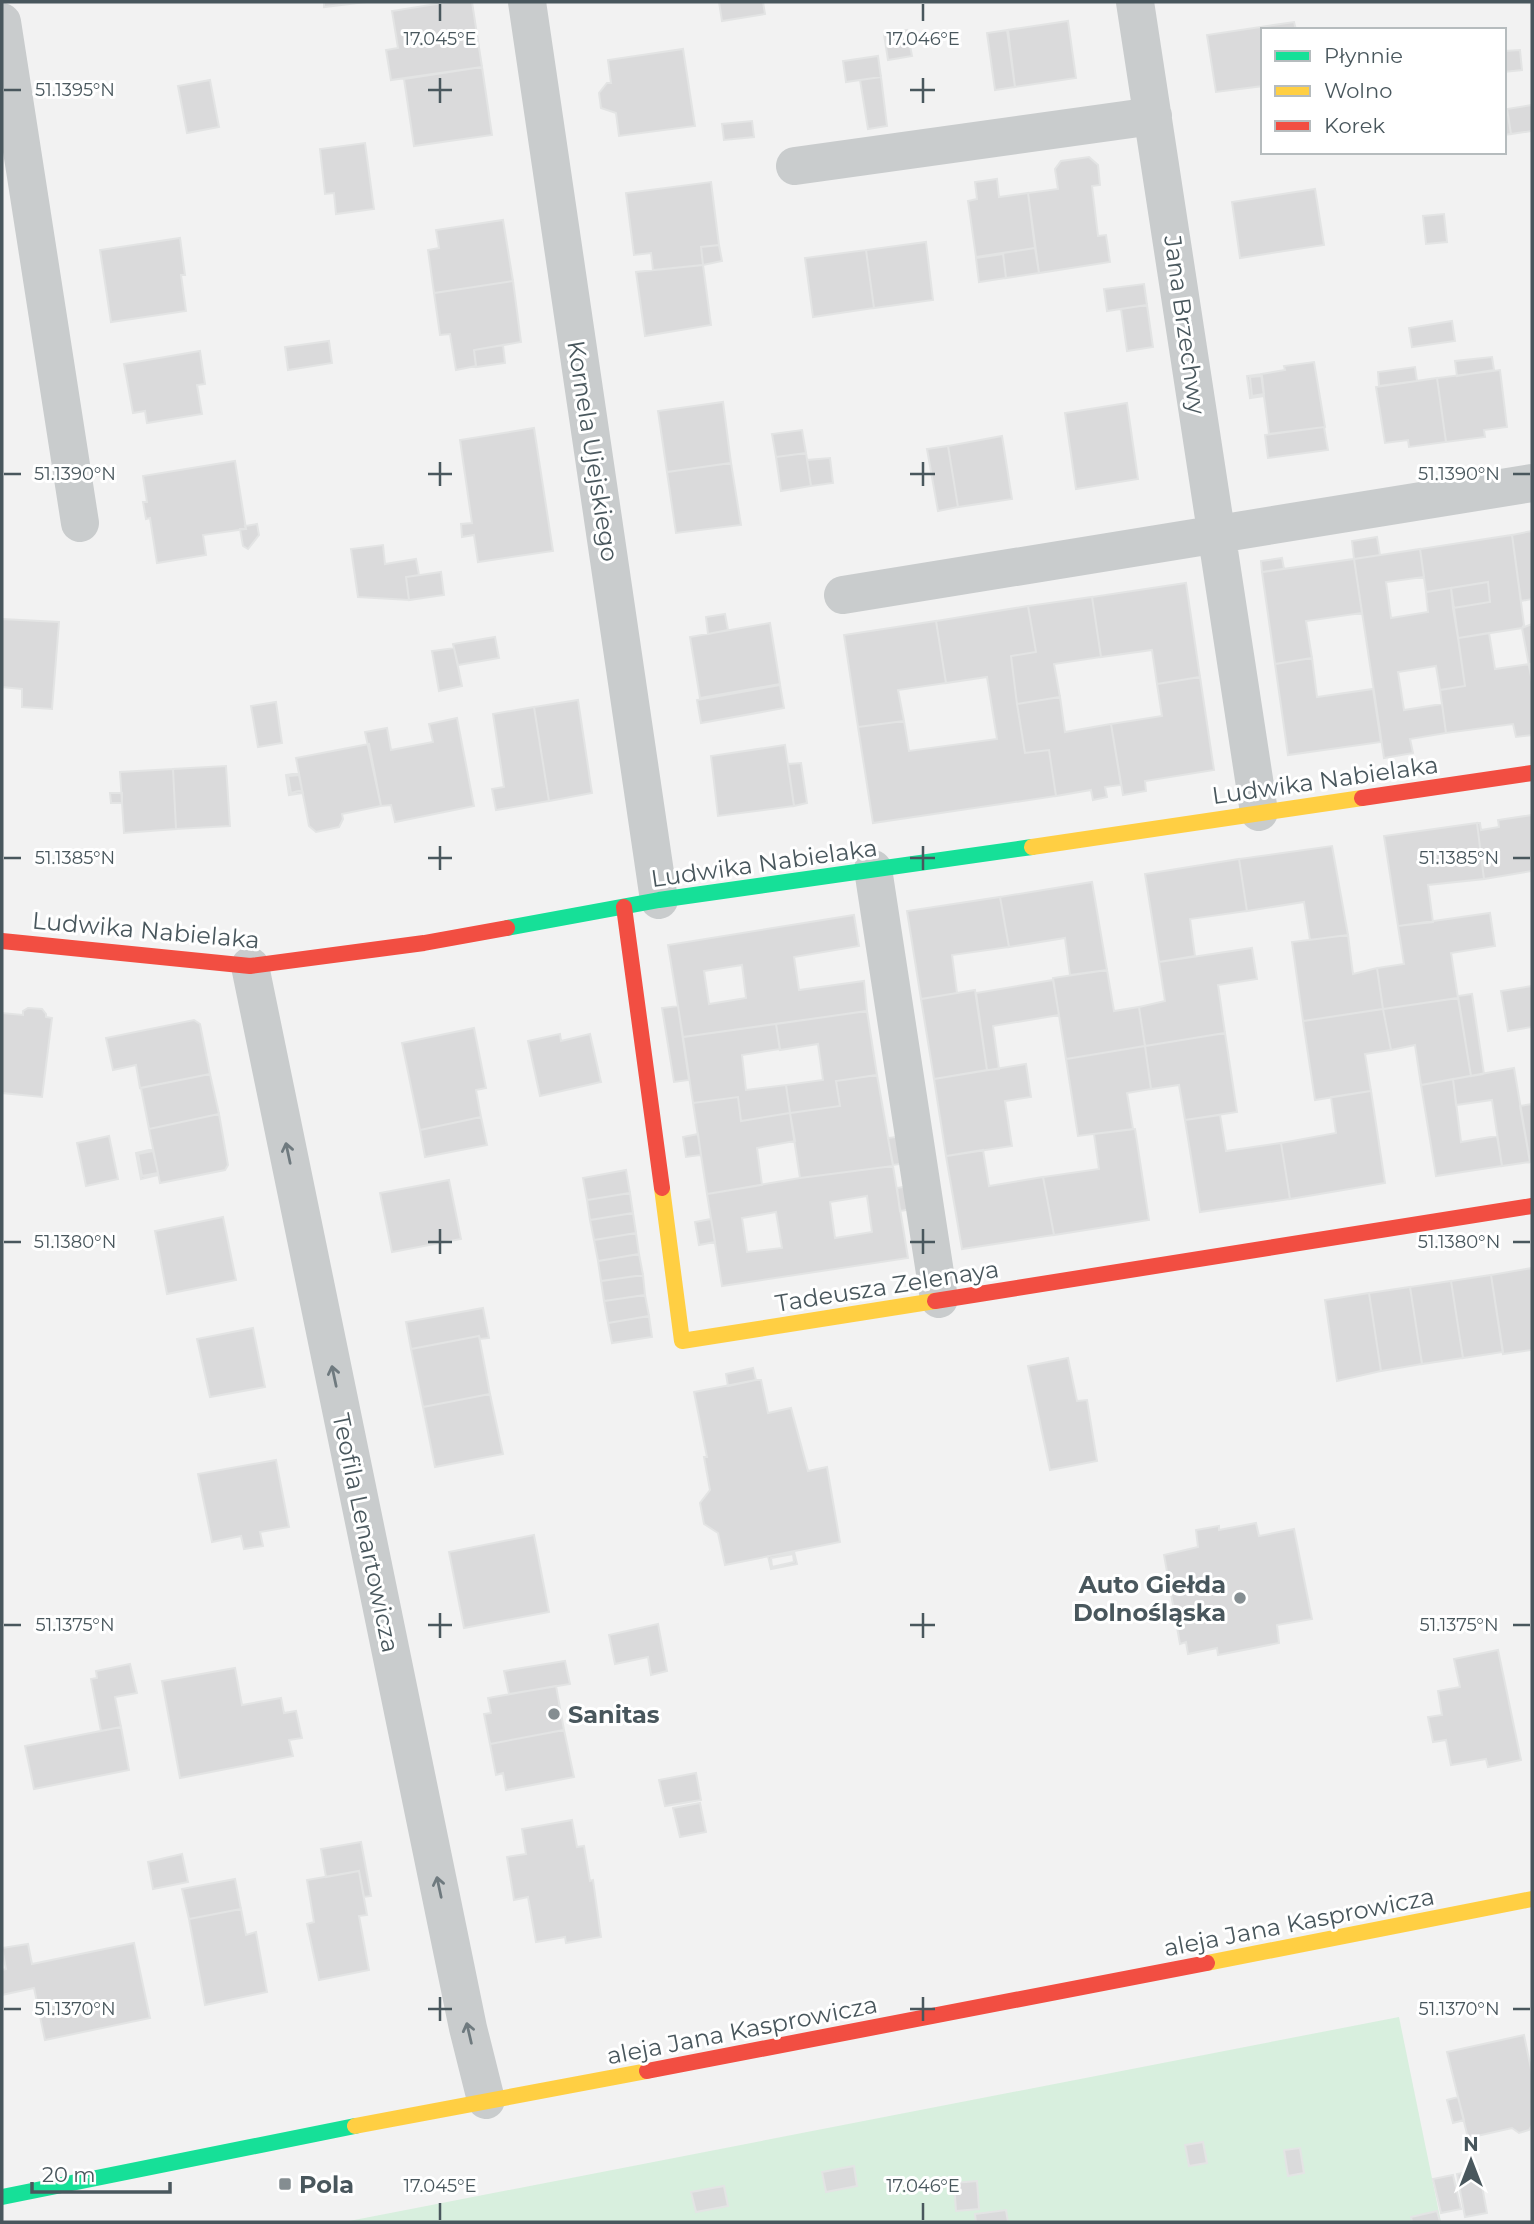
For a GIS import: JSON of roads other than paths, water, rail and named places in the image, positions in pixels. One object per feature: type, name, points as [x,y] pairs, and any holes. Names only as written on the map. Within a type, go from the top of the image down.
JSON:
[{"type":"street","name":"Kornela Ujejskiego","points":[[527,2],[642,904]]},
{"type":"street","name":"Jana Brzechwy","points":[[1135,2],[1259,812]]},
{"type":"street","points":[[2,22],[13,178],[80,523]]},
{"type":"street","points":[[795,166],[1153,116]]},
{"type":"street","points":[[843,595],[1531,482]]},
{"type":"street","name":"Ludwika Nabielaka","points":[[2,941],[250,966],[424,943],[642,904],[873,869],[1532,773]]},
{"type":"street","points":[[873,869],[939,1299]]},
{"type":"street","name":"Tadeusza Zelenaya","points":[[642,904],[682,1341],[1532,1206]]},
{"type":"street","name":"Teofila Lenartowicza","points":[[250,966],[455,1966],[486,2100]]},
{"type":"street","name":"aleja Jana Kasprowicza","points":[[2,2197],[486,2100],[778,2048],[1532,1899]]},
{"type":"place","name":"Auto Giełda Dolnośląska","points":[[1240,1598]]},
{"type":"place","name":"Sanitas","points":[[554,1714]]},
{"type":"place","name":"Pola","points":[[285,2184]]}]
